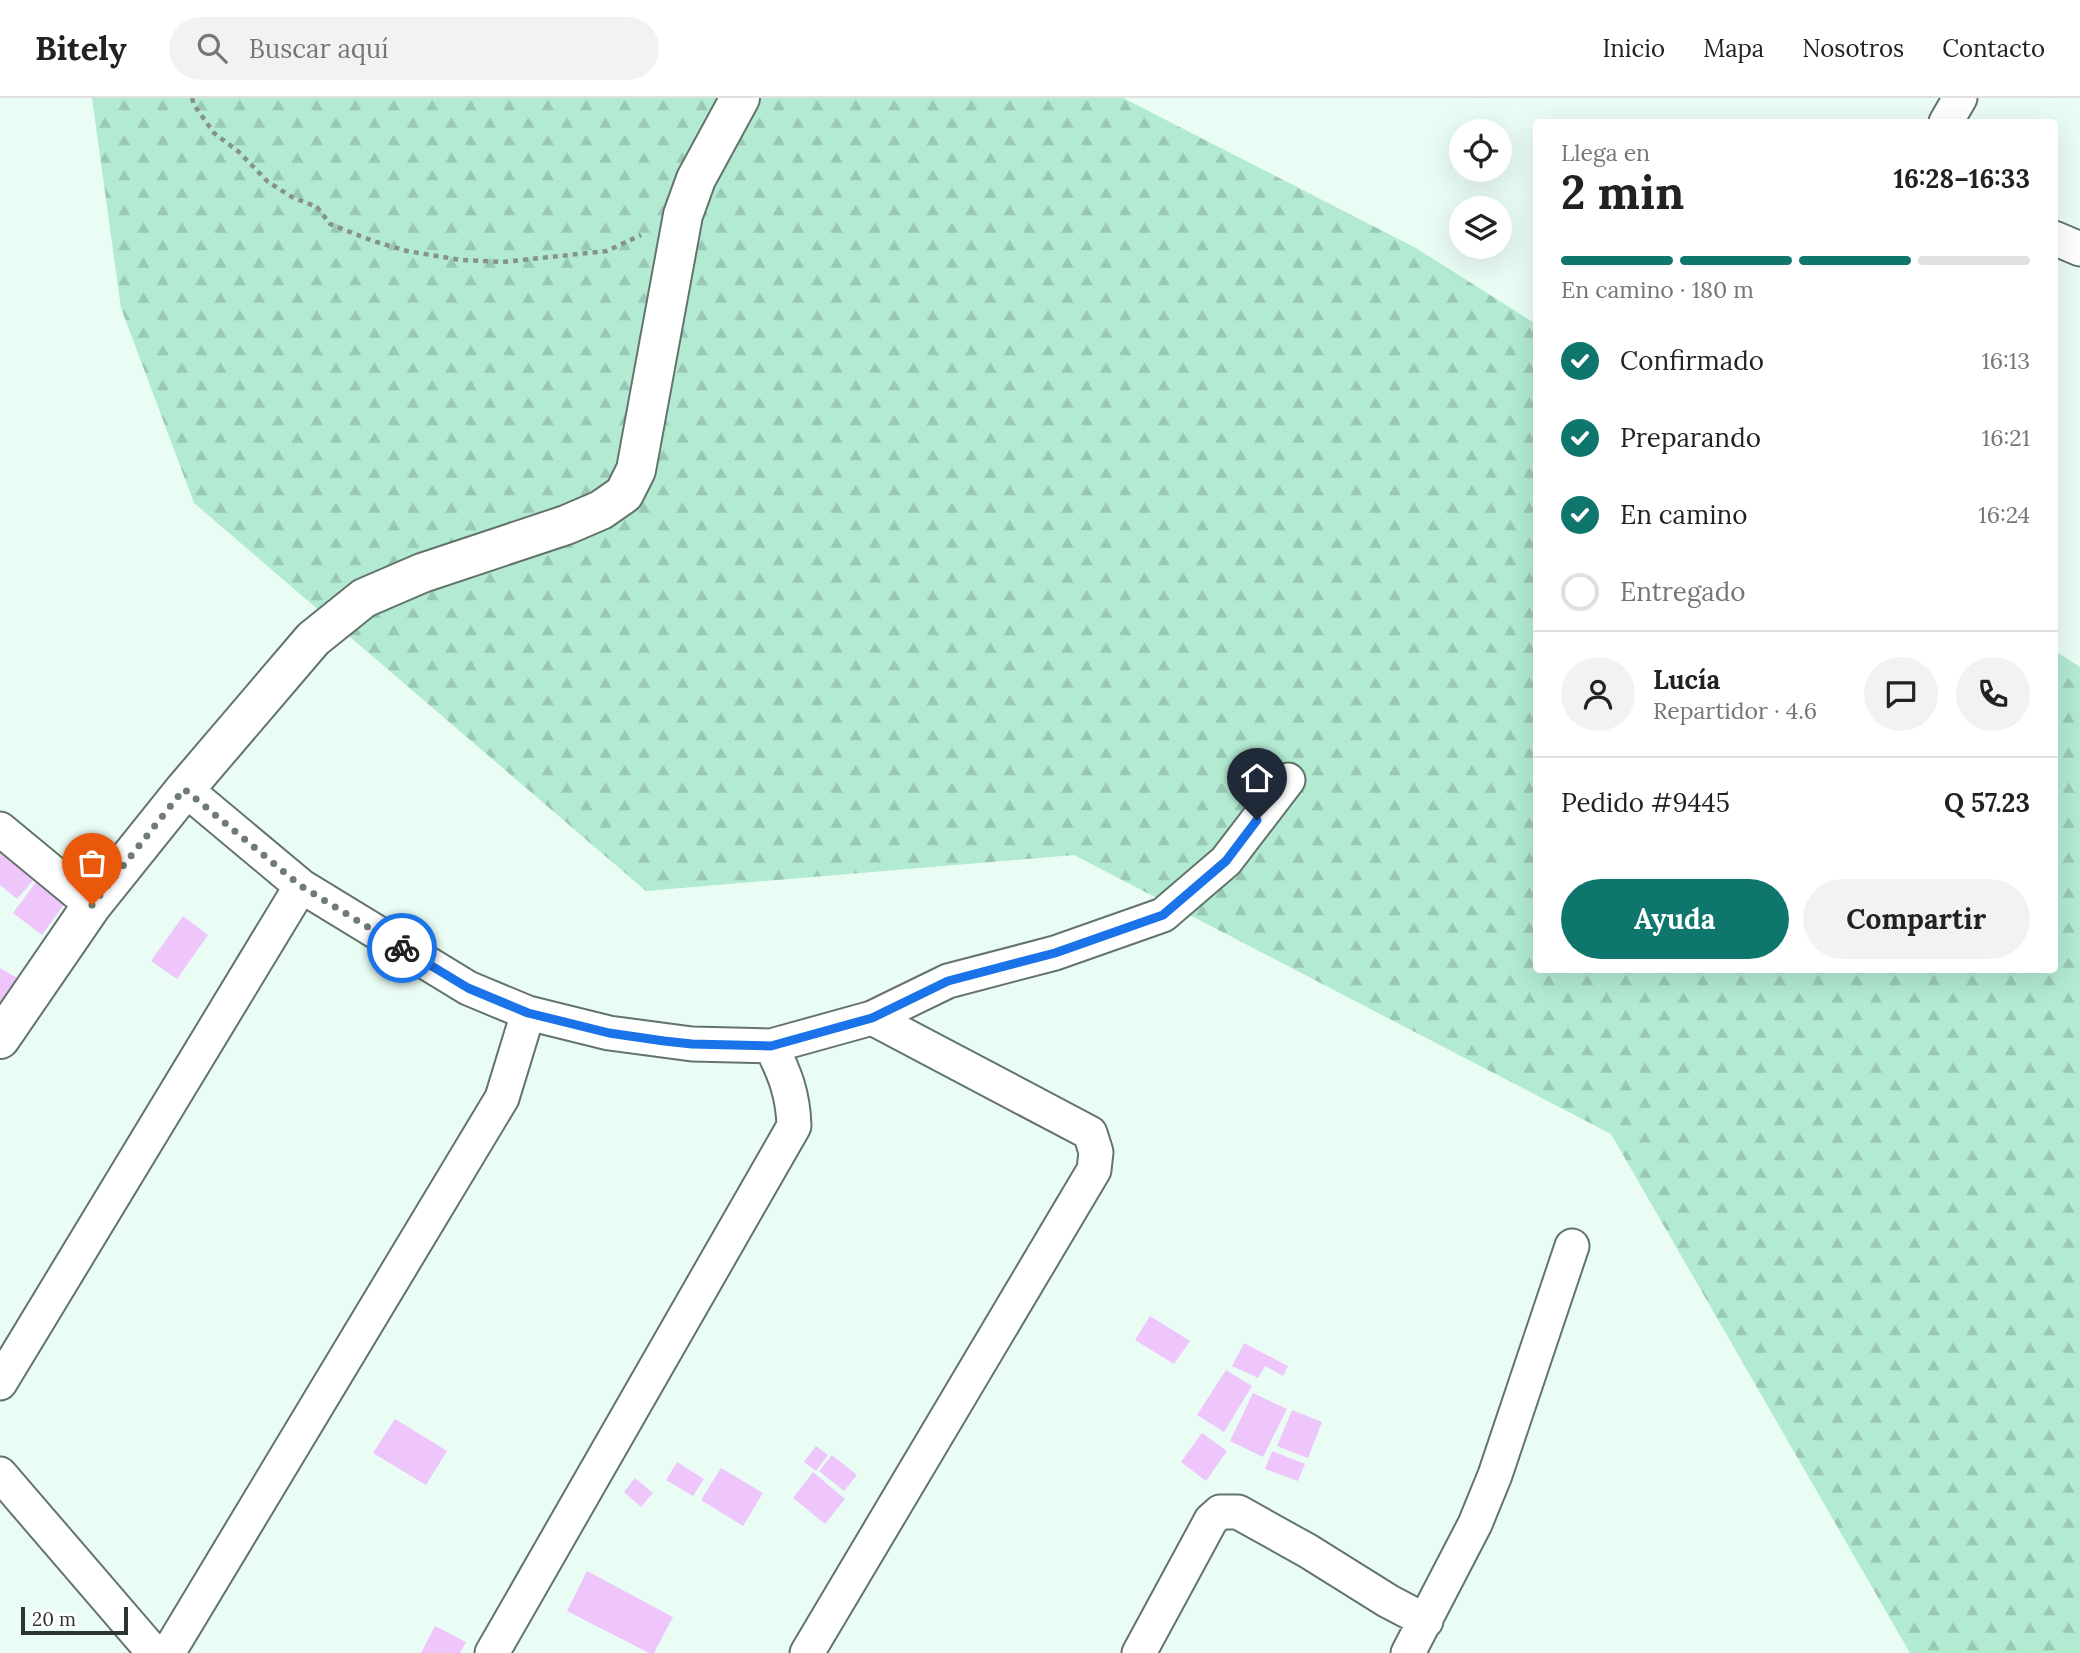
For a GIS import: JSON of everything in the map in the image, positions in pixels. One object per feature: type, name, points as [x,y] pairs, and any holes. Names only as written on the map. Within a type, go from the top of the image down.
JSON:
[{"type":"street","points":[[0,1039],[92,905],[184,789],[313,639],[364,598],[422,573],[566,525],[601,510],[624,494],[636,470],[683,215],[696,178],[740,98]]},
{"type":"street","points":[[1948,119],[1960,98]]},
{"type":"street","points":[[2058,240],[2080,249]]},
{"type":"street","points":[[184,789],[301,886],[468,988],[528,1013],[609,1033],[692,1044],[771,1046],[872,1018],[948,981],[1055,953],[1163,915],[1226,861],[1288,780]]},
{"type":"street","points":[[0,829],[92,905]]},
{"type":"street","points":[[0,1383],[301,886]]},
{"type":"street","points":[[168,1653],[502,1098],[528,1013]]},
{"type":"street","points":[[807,1653],[1094,1170],[1096,1152],[1090,1133],[872,1018]]},
{"type":"street","points":[[492,1653],[794,1126],[793,1100],[784,1072],[771,1046]]},
{"type":"street","points":[[1408,1653],[1475,1524],[1495,1475],[1572,1246]]},
{"type":"street","points":[[0,1474],[154,1653]]},
{"type":"street","points":[[1139,1653],[1211,1520],[1220,1512],[1238,1512],[1426,1621]]},
{"type":"path","points":[[192,98],[214,133],[239,152],[268,181],[292,197],[317,207],[330,224],[407,251],[461,260],[503,262],[607,251],[683,215]]},
{"type":"green space","points":[[92,98],[1123,98],[1416,248],[1533,322],[1533,973],[2058,973],[2058,653],[2080,667],[2080,1653],[1910,1653],[1611,1134],[1074,855],[646,891],[194,503],[121,308]]},
{"type":"building","points":[[0,844],[37,876],[17,899],[0,885]]},
{"type":"building","points":[[39,878],[68,899],[42,935],[13,913]]},
{"type":"building","points":[[183,916],[208,935],[177,979],[151,961]]},
{"type":"building","points":[[0,968],[19,979],[0,1012]]},
{"type":"building","points":[[1150,1316],[1190,1341],[1174,1364],[1135,1340]]},
{"type":"building","points":[[1244,1343],[1288,1366],[1283,1376],[1265,1366],[1258,1378],[1232,1366]]},
{"type":"building","points":[[1226,1370],[1252,1386],[1224,1432],[1197,1415]]},
{"type":"building","points":[[1253,1393],[1287,1409],[1263,1457],[1230,1441]]},
{"type":"building","points":[[1292,1410],[1322,1422],[1308,1458],[1277,1446]]},
{"type":"building","points":[[395,1419],[447,1451],[426,1485],[373,1453]]},
{"type":"building","points":[[1202,1433],[1227,1451],[1206,1481],[1181,1462]]},
{"type":"building","points":[[816,1446],[828,1455],[816,1471],[804,1462]]},
{"type":"building","points":[[1272,1451],[1305,1464],[1298,1481],[1265,1469]]},
{"type":"building","points":[[832,1455],[857,1475],[844,1491],[819,1471]]},
{"type":"building","points":[[677,1462],[704,1479],[693,1496],[666,1480]]},
{"type":"building","points":[[721,1468],[763,1493],[743,1526],[701,1500]]},
{"type":"building","points":[[813,1472],[845,1499],[825,1524],[793,1498]]},
{"type":"building","points":[[635,1478],[653,1493],[641,1507],[624,1492]]},
{"type":"building","points":[[587,1571],[673,1617],[654,1653],[649,1653],[567,1611]]},
{"type":"building","points":[[435,1626],[466,1642],[460,1653],[421,1653]]},
{"type":"way so far","points":[[92,905],[184,789],[301,886],[402,948]]},
{"type":"route","points":[[402,948],[468,988],[528,1013],[609,1033],[664,1041],[771,1046],[872,1018],[948,981],[1055,953],[1163,915],[1226,861],[1257,820]]}]
